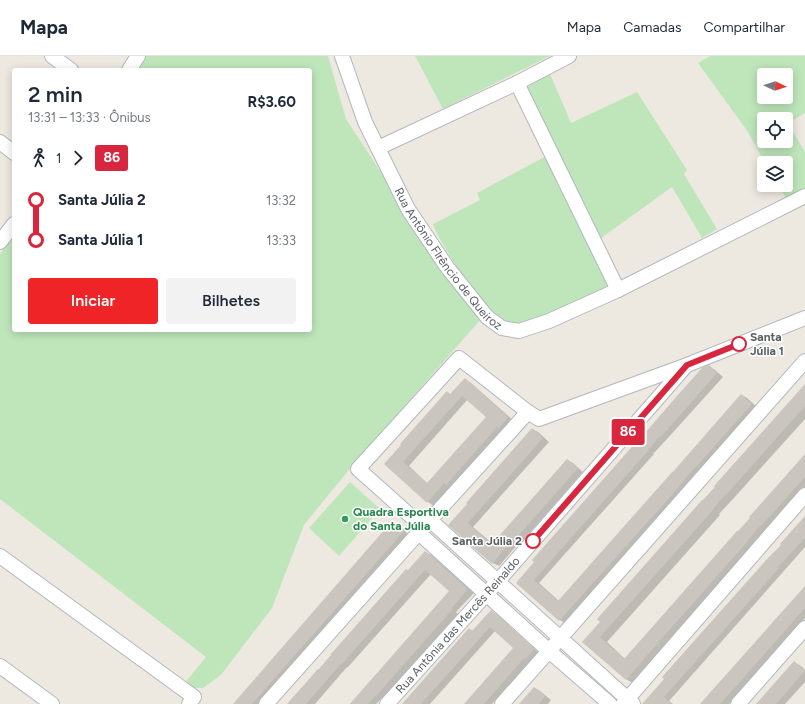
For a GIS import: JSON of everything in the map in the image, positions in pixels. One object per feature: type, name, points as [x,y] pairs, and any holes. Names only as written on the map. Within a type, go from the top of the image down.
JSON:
[{"type":"street","points":[[52,56],[68,68]]},
{"type":"street","points":[[130,68],[138,56]]},
{"type":"street","name":"Rua Antônio Flrêncio de Queiroz","points":[[342,56],[365,122],[408,209],[447,267],[487,317],[502,328],[519,331],[549,321],[618,290],[805,196]]},
{"type":"street","points":[[378,148],[517,83],[569,56]]},
{"type":"street","points":[[517,83],[618,290]]},
{"type":"street","points":[[0,142],[12,151]]},
{"type":"street","points":[[0,242],[12,227]]},
{"type":"street","points":[[610,704],[418,533],[414,519],[358,469],[459,358],[539,419],[687,365],[805,318]]},
{"type":"street","points":[[502,704],[805,361]]},
{"type":"street","name":"Rua Antônia das Mercês Reinaldo","points":[[387,704],[498,581],[687,365]]},
{"type":"street","points":[[266,704],[528,412]]},
{"type":"street","points":[[414,519],[430,520],[561,638],[628,702],[805,495]]},
{"type":"street","points":[[0,556],[194,697],[189,704]]},
{"type":"street","points":[[738,704],[805,628]]},
{"type":"street","points":[[0,666],[52,704]]},
{"type":"green space","points":[[143,56],[328,56],[346,119],[382,174],[426,249],[457,291],[482,318],[361,455],[304,525],[272,608],[221,675],[203,688],[187,688],[184,684],[206,657],[0,499],[0,254],[12,239],[12,332],[312,332],[312,68],[135,68]]},
{"type":"green space","points":[[415,56],[550,56],[443,109]]},
{"type":"green space","points":[[710,56],[805,56],[805,113],[793,120],[793,112],[757,112],[757,148],[793,148],[793,132],[805,152],[805,188],[786,198],[782,192],[793,192],[793,156],[761,156],[748,132],[698,63]]},
{"type":"green space","points":[[550,74],[571,123],[637,92],[687,170],[684,174],[717,229],[702,238],[672,187],[601,238],[584,208],[522,86]]},
{"type":"green space","points":[[548,155],[609,284],[605,289],[522,326],[516,327],[496,318],[462,276],[438,236],[433,224],[480,200],[477,193]]},
{"type":"green space","name":"Quadra Esportiva do Santa Júlia","points":[[350,482],[380,509],[339,556],[309,528]]},
{"type":"building","points":[[709,365],[717,373],[534,580],[558,601],[741,394],[752,404],[559,621],[516,583],[534,562],[532,560],[630,449],[702,368]]},
{"type":"building","points":[[465,378],[508,417],[499,428],[497,427],[446,485],[444,483],[427,503],[384,464],[447,391],[450,394]],"holes":[[[462,396],[486,417],[427,483],[403,462]]]},
{"type":"building","points":[[805,384],[805,406],[600,637],[624,659],[805,454],[805,477],[760,526],[626,680],[582,642],[600,622],[597,619]]},
{"type":"building","points":[[532,428],[543,438],[468,523],[482,536],[492,544],[567,459],[578,468],[492,564],[448,525]]},
{"type":"building","points":[[805,516],[805,538],[664,697],[672,704],[642,704],[664,679],[662,677],[781,545],[780,544]]},
{"type":"building","points":[[392,521],[404,531],[252,704],[233,704]]},
{"type":"building","points":[[425,551],[468,589],[451,609],[452,610],[376,696],[368,704],[350,704],[449,591],[425,570],[306,704],[287,704],[406,569],[408,570]]},
{"type":"building","points":[[805,586],[805,608],[745,676],[720,704],[700,704]]},
{"type":"building","points":[[491,610],[534,649],[526,659],[524,658],[484,704],[464,704],[513,648],[490,627],[421,704],[402,704],[469,628],[472,631]]},
{"type":"building","points":[[794,661],[805,671],[776,704],[756,704]]},
{"type":"building","points":[[534,687],[545,696],[539,704],[519,704]]},
{"type":"bus line","name":"86","points":[[533,541],[687,365],[739,344]]},
{"type":"place","name":"Santa Júlia 1","points":[[739,344]]},
{"type":"place","name":"Quadra Esportiva do Santa Júlia","points":[[345,519]]},
{"type":"place","name":"Santa Júlia 2","points":[[533,541]]}]
